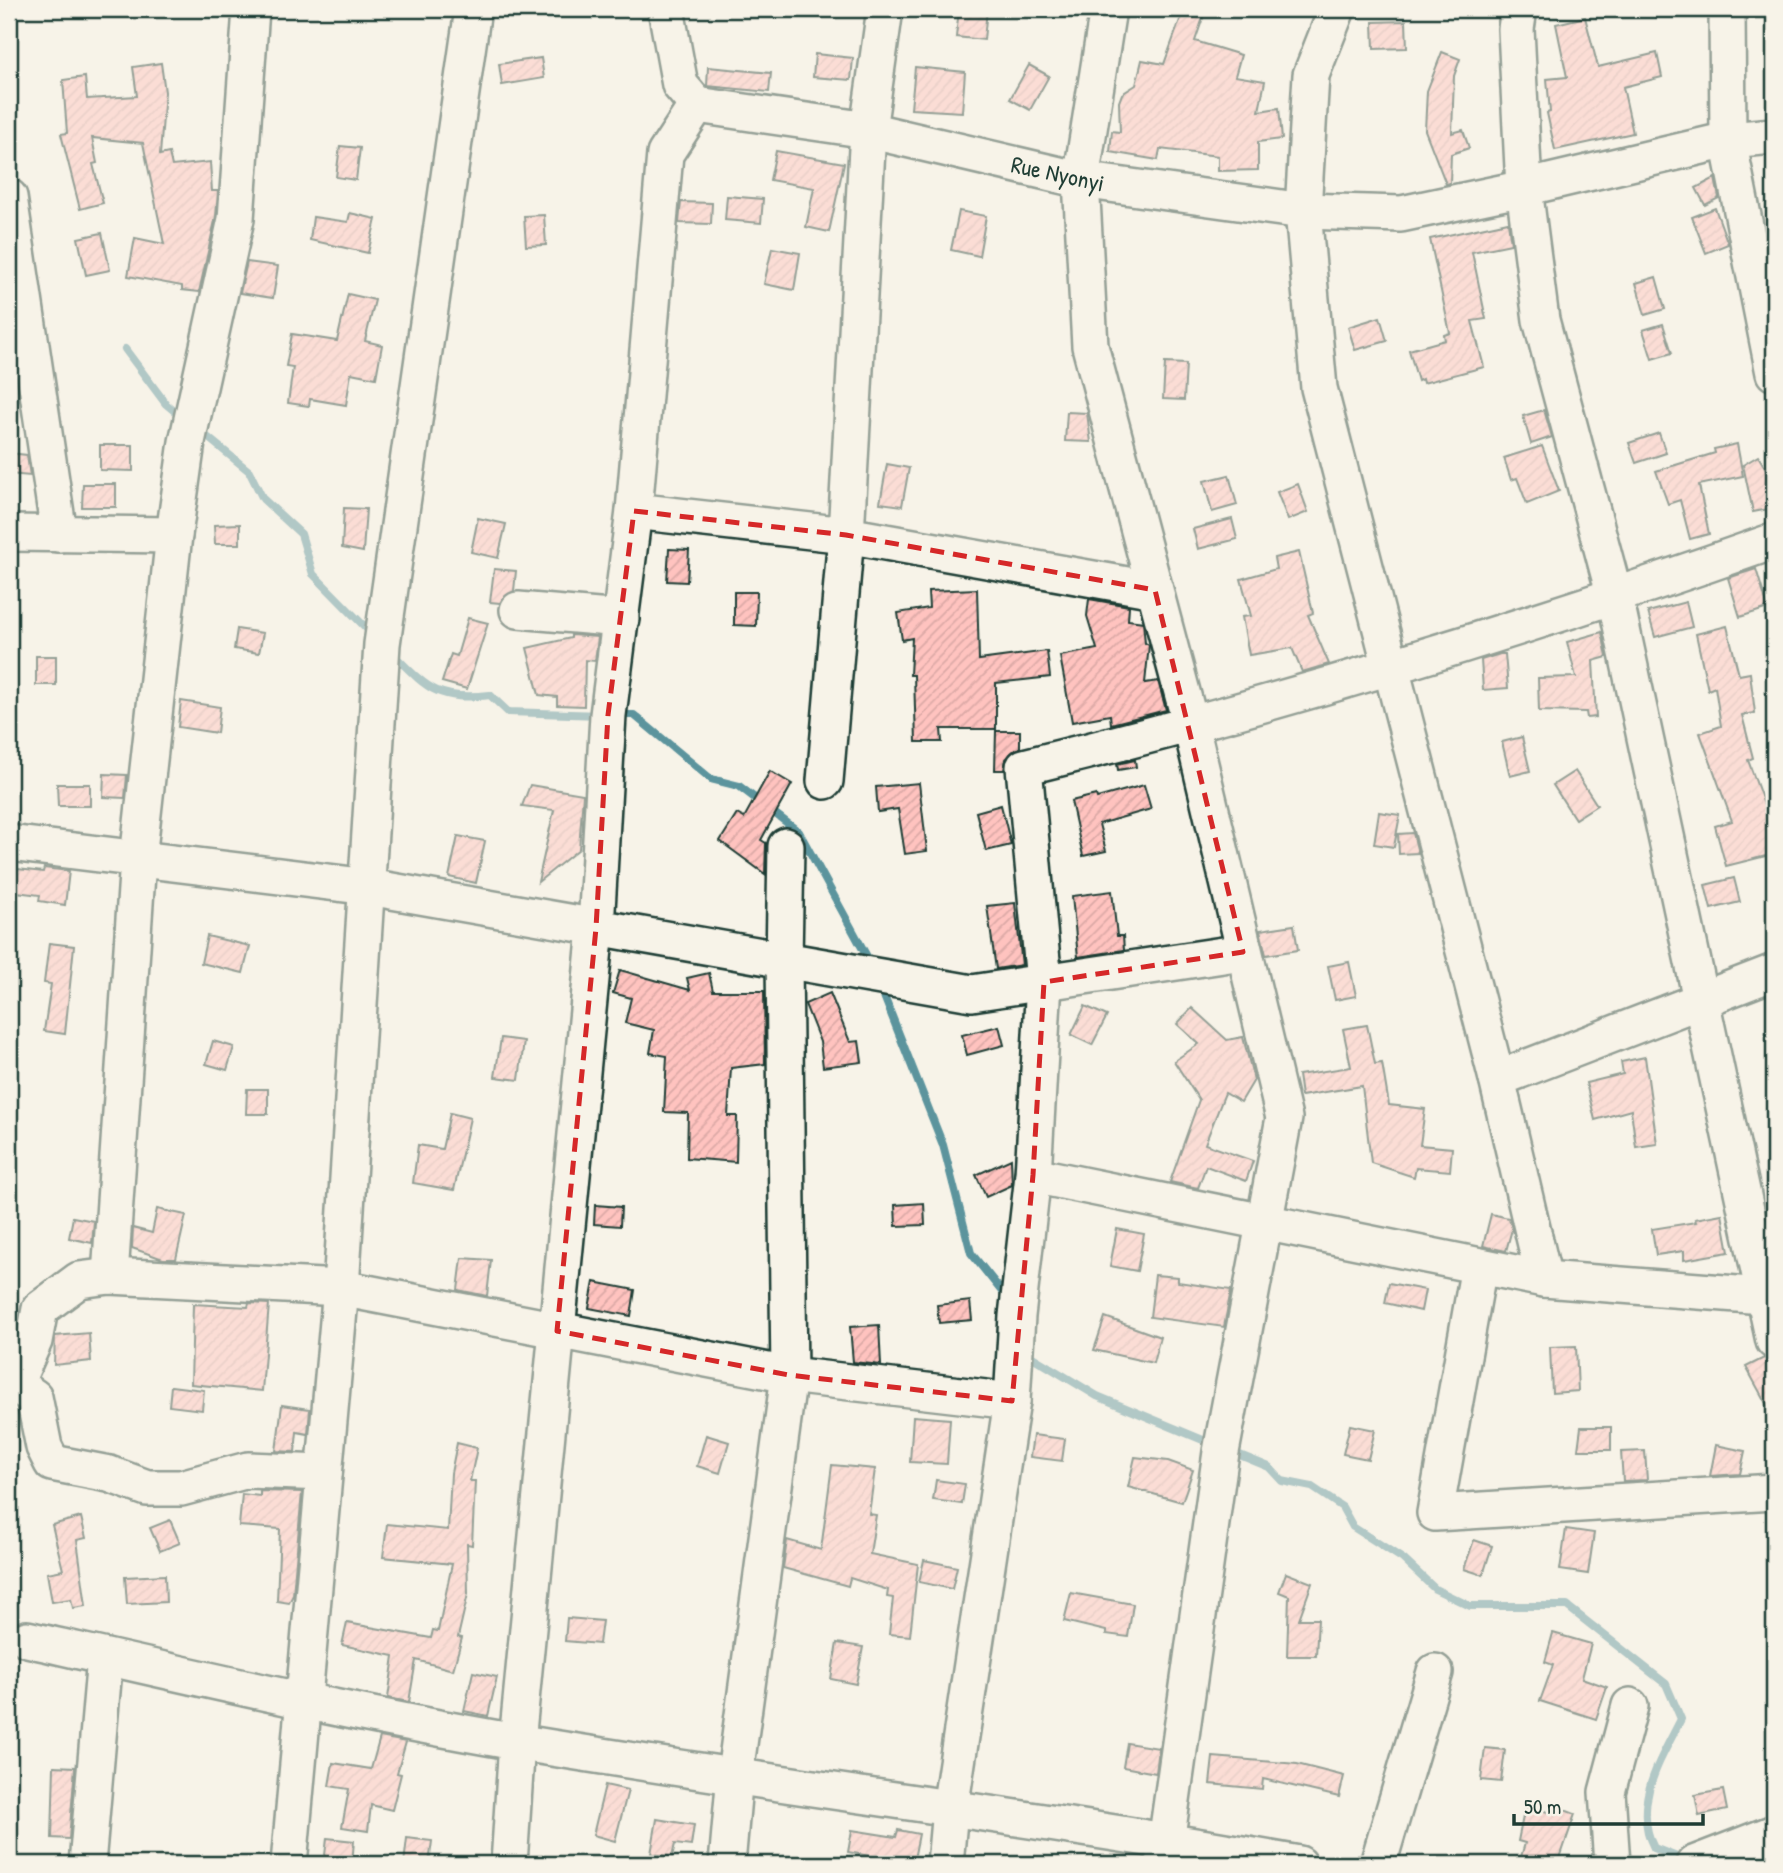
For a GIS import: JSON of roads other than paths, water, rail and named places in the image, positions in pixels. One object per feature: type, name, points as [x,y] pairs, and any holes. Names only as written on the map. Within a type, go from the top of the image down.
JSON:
[{"type":"street","points":[[110,1276],[138,859],[174,535],[191,429],[236,219],[251,9]]},
{"type":"street","points":[[289,1864],[341,1288],[369,887],[382,644],[473,9]]},
{"type":"street","points":[[509,1864],[517,1742],[596,928],[608,715],[634,512],[665,154],[697,105],[680,85],[666,9]]},
{"type":"street","points":[[825,781],[846,535],[868,131],[885,9]]},
{"type":"street","points":[[1108,9],[1081,180],[1090,346],[1191,726],[1284,1118],[1262,1224],[1223,1446],[1165,1852]]},
{"type":"street","points":[[1337,9],[1311,75],[1303,211],[1319,388],[1497,1079],[1544,1279]]},
{"type":"street","points":[[1519,9],[1516,29],[1524,188],[1541,320],[1615,597],[1701,1002],[1769,1294],[1774,1341]]},
{"type":"street","points":[[1727,9],[1728,140],[1774,373]]},
{"type":"street","name":"Rue Nyonyi","points":[[697,105],[868,131],[1081,180],[1303,211],[1401,214],[1728,140],[1774,136]]},
{"type":"street","points":[[9,197],[21,352],[59,534]]},
{"type":"street","points":[[634,512],[846,535],[1155,590]]},
{"type":"street","points":[[9,533],[174,535]]},
{"type":"street","points":[[945,1864],[950,1809],[1012,1401],[1018,1312],[1033,1175],[1044,982],[1024,767],[1191,726],[1392,667],[1615,597],[1774,541]]},
{"type":"street","points":[[518,610],[621,619]]},
{"type":"street","points":[[9,843],[369,887],[972,993],[1243,952]]},
{"type":"street","points":[[727,1864],[735,1774],[789,1375],[784,961],[786,846]]},
{"type":"street","points":[[1497,1079],[1774,972]]},
{"type":"street","points":[[1033,1175],[1262,1224],[1544,1279],[1769,1294]]},
{"type":"street","points":[[1479,1266],[1435,1513],[1774,1492]]},
{"type":"street","points":[[324,1473],[248,1470],[181,1489],[147,1488],[109,1474],[52,1463],[44,1447],[34,1397],[15,1384],[34,1341],[40,1309],[79,1280],[110,1276],[341,1288],[789,1375],[1012,1401]]},
{"type":"street","points":[[27,1639],[304,1701],[517,1742],[950,1809],[1165,1852],[1299,1864]]},
{"type":"street","points":[[87,1864],[106,1657]]},
{"type":"street","points":[[1378,1864],[1435,1672]]},
{"type":"street","points":[[1612,1864],[1607,1792],[1630,1706]]},
{"type":"street","points":[[1694,1864],[1774,1833]]},
{"type":"waterway","points":[[125,349],[166,404],[184,419]]},
{"type":"waterway","points":[[200,431],[249,471],[263,499],[301,534],[313,574],[373,635]]},
{"type":"waterway","points":[[392,653],[425,684],[445,694],[490,695],[508,712],[601,715]]},
{"type":"waterway","points":[[618,715],[634,715],[711,779],[739,786],[799,832],[871,964]]},
{"type":"waterway","points":[[880,986],[943,1145],[971,1253],[1007,1298]]},
{"type":"waterway","points":[[1029,1350],[1029,1355],[1097,1396],[1215,1445]]},
{"type":"waterway","points":[[1230,1451],[1269,1467],[1282,1481],[1312,1487],[1342,1507],[1353,1527],[1403,1559],[1435,1589],[1470,1606],[1567,1606],[1666,1684],[1681,1719],[1651,1782],[1646,1815],[1654,1848],[1687,1861]]}]
